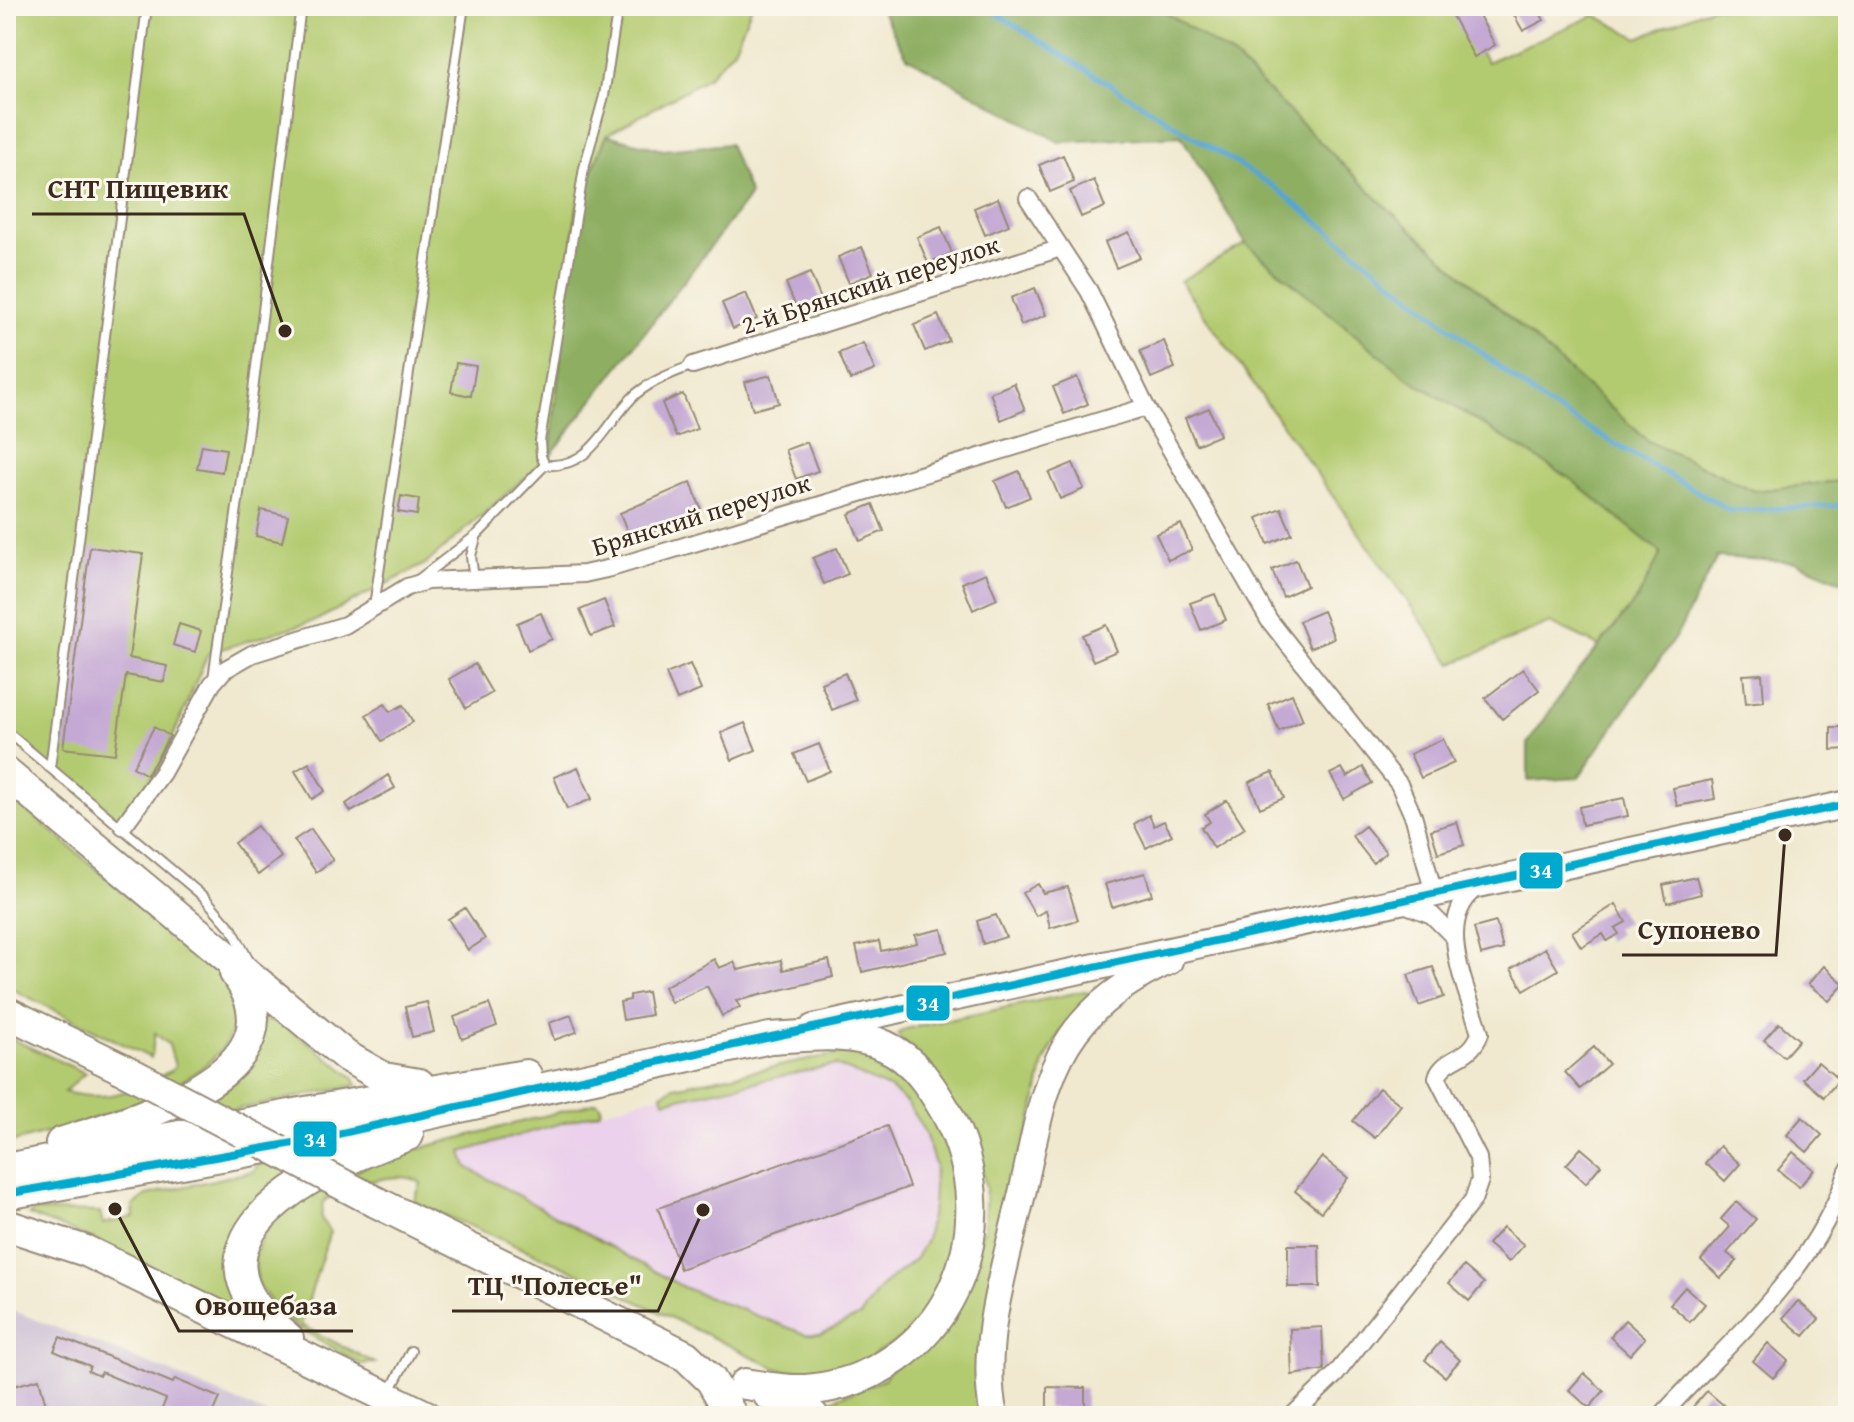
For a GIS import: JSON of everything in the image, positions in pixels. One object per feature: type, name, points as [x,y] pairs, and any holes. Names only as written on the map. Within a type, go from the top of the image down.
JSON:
[{"type":"highway","points":[[6,773],[204,940],[367,1070],[398,1082],[445,1087]]},
{"type":"highway","points":[[6,1161],[170,1104],[228,1069],[251,1034],[253,1010],[238,977],[204,940]]},
{"type":"highway","points":[[6,1012],[121,1068],[376,1202],[813,1416]]},
{"type":"highway","points":[[6,1194],[297,1143],[770,1038],[865,1040],[883,1045],[908,1061],[930,1086],[963,1148],[972,1183],[973,1220],[965,1260],[949,1300],[907,1349],[862,1375],[833,1385],[787,1390],[745,1384]]},
{"type":"highway","points":[[6,1169],[445,1087],[711,1050]]},
{"type":"highway","points":[[318,1361],[268,1320],[250,1293],[243,1256],[258,1219],[278,1198],[328,1168],[509,1098]]},
{"type":"highway","points":[[6,1225],[86,1251],[426,1416]]},
{"type":"highway","points":[[686,1356],[711,1380],[732,1416]]},
{"type":"main road","points":[[770,1038],[1434,894],[1495,878],[1848,804]]},
{"type":"main road","points":[[994,1416],[989,1378],[994,1320],[1039,1118],[1057,1063],[1085,1020],[1128,983],[1187,953],[1251,933]]},
{"type":"street","points":[[1028,198],[1089,291],[1146,407],[1269,620],[1399,784],[1414,818],[1434,894]]},
{"type":"street","name":"2-й Брянский переулок","points":[[693,365],[1061,248]]},
{"type":"street","name":"Брянский переулок","points":[[123,826],[162,773],[212,684],[235,662],[320,635],[407,587],[427,581],[584,574],[611,568],[1146,407]]},
{"type":"street","points":[[1292,1416],[1336,1374],[1473,1200],[1480,1180],[1478,1158],[1437,1077],[1441,1069],[1469,1054],[1480,1033],[1454,937],[1455,918],[1466,897],[1495,878]]},
{"type":"street","points":[[1392,903],[1421,908],[1454,937]]},
{"type":"street","points":[[1661,1416],[1773,1300],[1811,1247],[1841,1191],[1848,1171]]},
{"type":"lane","points":[[50,768],[147,6]]},
{"type":"lane","points":[[212,684],[250,415],[301,6]]},
{"type":"lane","points":[[374,607],[464,6]]},
{"type":"lane","points":[[545,465],[540,441],[584,168],[604,96],[618,6]]},
{"type":"lane","points":[[407,587],[478,534],[545,465],[562,465],[593,449],[624,406],[639,392],[655,380],[693,365]]},
{"type":"lane","points":[[475,580],[471,556],[478,534]]},
{"type":"lane","points":[[6,731],[123,826],[219,912],[266,991]]},
{"type":"lane","points":[[387,1396],[411,1351]]},
{"type":"shaded area","points":[[836,1065],[891,1089],[908,1103],[925,1133],[935,1165],[935,1186],[926,1240],[916,1258],[881,1287],[860,1316],[820,1334],[792,1331],[684,1288],[467,1167],[461,1152],[662,1094],[665,1101]]},
{"type":"shaded area","points":[[6,1308],[162,1369],[271,1416],[6,1416]]},
{"type":"green space","points":[[6,6],[752,6],[734,49],[707,78],[607,135],[577,207],[550,456],[427,563],[317,620],[208,653],[160,768],[125,808],[123,826],[6,733]]},
{"type":"green space","points":[[879,6],[1156,6],[1235,58],[1384,205],[1648,441],[1754,491],[1848,480],[1848,584],[1796,562],[1717,557],[1678,633],[1578,778],[1528,781],[1528,743],[1570,682],[1638,598],[1661,553],[1572,480],[1405,376],[1246,244],[1181,136],[1059,142],[907,57]]},
{"type":"green space","points":[[1156,6],[1449,6],[1487,62],[1595,15],[1638,38],[1714,6],[1848,11],[1848,480],[1754,491],[1648,441],[1384,205],[1235,58]]},
{"type":"green space","points":[[607,135],[663,150],[729,144],[750,195],[550,456],[577,207]]},
{"type":"green space","points":[[1246,243],[1405,376],[1572,480],[1662,553],[1638,598],[1599,646],[1550,623],[1452,664],[1180,281]]},
{"type":"green space","points":[[6,792],[218,973],[235,1009],[227,1040],[202,1067],[165,1090],[121,1109],[6,1144],[6,1036],[85,1073],[64,1092],[80,1095],[119,1093],[171,1071],[175,1066],[169,1045],[155,1033],[151,1058],[6,986]]},
{"type":"green space","points":[[1088,992],[1090,999],[1061,1031],[1044,1062],[977,1379],[981,1416],[867,1416],[831,1400],[884,1379],[984,1230],[986,1189],[977,1147],[967,1125],[897,1034],[906,1029]]},
{"type":"green space","points":[[270,1013],[353,1077],[357,1085],[160,1125],[175,1113],[231,1085],[243,1069],[259,1030]]},
{"type":"green space","points":[[844,1053],[870,1055],[894,1066],[923,1099],[951,1153],[962,1216],[940,1291],[902,1338],[864,1360],[822,1375],[799,1375],[776,1368],[561,1265],[414,1202],[421,1183],[411,1179],[371,1181],[323,1202],[321,1218],[330,1231],[301,1325],[375,1363],[361,1364],[304,1331],[281,1314],[258,1285],[254,1256],[273,1216],[379,1159],[597,1102],[601,1106],[600,1112],[462,1152],[467,1167],[685,1288],[805,1334],[821,1334],[860,1316],[881,1287],[916,1258],[926,1240],[933,1206],[935,1165],[925,1133],[908,1104],[891,1089],[836,1065],[664,1101],[662,1094],[674,1087]]},
{"type":"green space","points":[[336,1150],[269,1188],[241,1215],[233,1231],[229,1256],[243,1311],[93,1239],[29,1215],[33,1211],[100,1212],[103,1224],[134,1217],[133,1206],[147,1195],[254,1171],[257,1165]]},
{"type":"building","points":[[1447,6],[1474,6],[1495,45],[1474,57]]},
{"type":"building","points":[[1509,6],[1536,6],[1544,20],[1523,31]]},
{"type":"building","points":[[1063,155],[1074,182],[1050,192],[1039,165]]},
{"type":"building","points":[[1094,180],[1105,207],[1081,217],[1070,191]]},
{"type":"building","points":[[998,198],[1009,225],[985,235],[974,208]]},
{"type":"building","points":[[941,227],[952,253],[928,263],[917,237]]},
{"type":"building","points":[[1129,232],[1140,258],[1116,268],[1105,242]]},
{"type":"building","points":[[862,247],[873,273],[849,283],[838,257]]},
{"type":"building","points":[[810,273],[821,299],[797,310],[786,283]]},
{"type":"building","points":[[1035,288],[1046,315],[1021,325],[1011,298]]},
{"type":"building","points":[[746,293],[757,319],[733,329],[722,303]]},
{"type":"building","points":[[938,315],[949,341],[925,351],[914,325]]},
{"type":"building","points":[[1164,341],[1175,368],[1151,378],[1140,351]]},
{"type":"building","points":[[863,343],[875,370],[850,380],[839,353]]},
{"type":"building","points":[[456,363],[476,366],[471,396],[451,392]]},
{"type":"building","points":[[771,375],[779,403],[753,410],[745,382]]},
{"type":"building","points":[[1077,377],[1088,404],[1064,414],[1053,387]]},
{"type":"building","points":[[1014,383],[1025,410],[1001,420],[990,393]]},
{"type":"building","points":[[683,394],[697,429],[676,437],[662,403]]},
{"type":"building","points":[[1209,408],[1220,435],[1196,445],[1185,418]]},
{"type":"building","points":[[807,442],[818,471],[796,479],[785,450]]},
{"type":"building","points":[[202,445],[226,449],[222,472],[197,468]]},
{"type":"building","points":[[1073,463],[1084,489],[1060,499],[1049,473]]},
{"type":"building","points":[[1019,471],[1030,497],[1006,507],[995,481]]},
{"type":"building","points":[[691,482],[702,512],[631,541],[620,513]]},
{"type":"building","points":[[401,496],[419,499],[417,515],[398,512]]},
{"type":"building","points":[[873,504],[884,531],[860,541],[849,514]]},
{"type":"building","points":[[1281,508],[1292,534],[1268,544],[1257,518]]},
{"type":"building","points":[[261,510],[288,516],[282,542],[256,536]]},
{"type":"building","points":[[1181,524],[1192,550],[1168,560],[1156,534]]},
{"type":"building","points":[[90,547],[143,554],[129,658],[167,666],[164,682],[126,675],[115,754],[63,748]]},
{"type":"building","points":[[837,548],[848,574],[824,584],[813,558]]},
{"type":"building","points":[[1296,560],[1307,586],[1283,597],[1272,570]]},
{"type":"building","points":[[986,573],[997,599],[973,610],[962,583]]},
{"type":"building","points":[[1215,594],[1226,620],[1201,630],[1190,603]]},
{"type":"building","points":[[604,600],[615,627],[591,636],[580,610]]},
{"type":"building","points":[[1323,611],[1334,638],[1310,648],[1299,621]]},
{"type":"building","points":[[541,613],[552,639],[528,650],[517,623]]},
{"type":"building","points":[[179,624],[201,631],[195,652],[173,645]]},
{"type":"building","points":[[1106,625],[1117,651],[1093,661],[1082,635]]},
{"type":"building","points":[[475,664],[492,693],[466,708],[449,679]]},
{"type":"building","points":[[690,664],[701,690],[677,700],[666,674]]},
{"type":"building","points":[[1523,669],[1539,690],[1502,719],[1485,698]]},
{"type":"building","points":[[845,673],[856,700],[832,710],[821,683]]},
{"type":"building","points":[[1762,674],[1764,701],[1746,703],[1743,675]]},
{"type":"building","points":[[1292,694],[1303,720],[1279,731],[1268,704]]},
{"type":"building","points":[[385,704],[390,712],[403,705],[413,722],[382,741],[366,715]]},
{"type":"building","points":[[745,723],[756,750],[732,760],[721,733]]},
{"type":"building","points":[[154,727],[170,736],[147,775],[133,767]]},
{"type":"building","points":[[1831,727],[1848,727],[1848,749],[1831,750]]},
{"type":"building","points":[[1443,739],[1454,763],[1421,778],[1410,754]]},
{"type":"building","points":[[819,744],[830,771],[806,781],[794,754]]},
{"type":"building","points":[[309,763],[325,791],[312,799],[295,771]]},
{"type":"building","points":[[578,767],[592,799],[567,809],[554,777]]},
{"type":"building","points":[[1363,767],[1372,783],[1344,799],[1330,774],[1342,768],[1347,777]]},
{"type":"building","points":[[1273,772],[1284,798],[1260,808],[1249,782]]},
{"type":"building","points":[[388,775],[395,788],[351,812],[346,804]]},
{"type":"building","points":[[1712,780],[1715,799],[1677,806],[1673,788]]},
{"type":"building","points":[[1624,798],[1628,816],[1582,825],[1579,807]]},
{"type":"building","points":[[1227,800],[1245,828],[1214,848],[1201,827],[1210,822],[1205,814]]},
{"type":"building","points":[[1149,815],[1154,826],[1164,821],[1172,835],[1146,848],[1134,824]]},
{"type":"building","points":[[1457,822],[1464,845],[1438,853],[1431,830]]},
{"type":"building","points":[[257,826],[281,857],[258,875],[234,843]]},
{"type":"building","points":[[1365,826],[1386,852],[1373,863],[1352,836]]},
{"type":"building","points":[[311,829],[333,860],[316,872],[294,840]]},
{"type":"building","points":[[1145,873],[1152,895],[1112,907],[1105,884]]},
{"type":"building","points":[[1696,877],[1701,894],[1667,903],[1663,885]]},
{"type":"building","points":[[1038,884],[1043,893],[1068,887],[1078,920],[1050,928],[1046,910],[1036,916],[1022,893]]},
{"type":"building","points":[[1616,904],[1626,922],[1615,928],[1619,934],[1607,941],[1603,934],[1581,947],[1572,932]]},
{"type":"building","points":[[465,908],[485,939],[468,950],[448,919]]},
{"type":"building","points":[[996,915],[1006,937],[983,944],[977,921]]},
{"type":"building","points":[[1496,922],[1503,949],[1481,955],[1474,928]]},
{"type":"building","points":[[942,929],[947,952],[862,972],[856,946],[879,941],[881,951],[917,943],[915,935]]},
{"type":"building","points":[[1545,948],[1558,970],[1524,990],[1511,969]]},
{"type":"building","points":[[714,959],[719,968],[734,962],[738,970],[781,960],[783,970],[829,960],[833,977],[736,1001],[740,1007],[722,1016],[707,986],[671,1003],[664,987]]},
{"type":"building","points":[[1824,966],[1844,984],[1829,1001],[1808,984]]},
{"type":"building","points":[[1433,967],[1444,997],[1419,1006],[1408,975]]},
{"type":"building","points":[[647,992],[651,1015],[623,1020],[620,1002],[630,1000],[630,995]]},
{"type":"building","points":[[427,1002],[434,1032],[412,1037],[405,1007]]},
{"type":"building","points":[[489,1004],[497,1026],[462,1039],[454,1017]]},
{"type":"building","points":[[571,1015],[577,1032],[554,1040],[549,1023]]},
{"type":"building","points":[[1779,1023],[1799,1040],[1784,1057],[1764,1040]]},
{"type":"building","points":[[1594,1047],[1609,1064],[1580,1089],[1565,1072]]},
{"type":"building","points":[[1818,1062],[1839,1080],[1824,1097],[1803,1079]]},
{"type":"building","points":[[1379,1088],[1401,1105],[1375,1138],[1353,1121]]},
{"type":"building","points":[[1802,1117],[1822,1135],[1807,1152],[1787,1135]]},
{"type":"building","points":[[887,1126],[909,1187],[680,1269],[658,1208]]},
{"type":"building","points":[[1720,1146],[1740,1164],[1725,1181],[1705,1163]]},
{"type":"building","points":[[1581,1148],[1601,1165],[1586,1183],[1566,1165]]},
{"type":"building","points":[[1793,1152],[1814,1170],[1799,1187],[1778,1170]]},
{"type":"building","points":[[1322,1157],[1348,1178],[1321,1212],[1295,1191]]},
{"type":"building","points":[[1736,1202],[1756,1219],[1727,1253],[1737,1261],[1721,1278],[1701,1260],[1730,1227],[1721,1219]]},
{"type":"building","points":[[1503,1227],[1524,1245],[1509,1262],[1488,1244]]},
{"type":"building","points":[[1288,1245],[1319,1245],[1320,1287],[1288,1287]]},
{"type":"building","points":[[1464,1266],[1484,1283],[1469,1301],[1449,1283]]},
{"type":"building","points":[[1685,1287],[1705,1304],[1690,1322],[1670,1304]]},
{"type":"building","points":[[1798,1301],[1819,1319],[1804,1336],[1783,1318]]},
{"type":"building","points":[[1625,1320],[1645,1338],[1630,1355],[1610,1337]]},
{"type":"building","points":[[1322,1327],[1324,1370],[1292,1375],[1290,1329]]},
{"type":"building","points":[[60,1337],[173,1383],[175,1379],[220,1398],[212,1416],[179,1416],[162,1409],[166,1399],[101,1372],[99,1376],[88,1371],[90,1366],[54,1351]]},
{"type":"building","points":[[1440,1342],[1460,1360],[1445,1377],[1425,1360]]},
{"type":"building","points":[[1768,1343],[1788,1361],[1773,1378],[1753,1361]]},
{"type":"building","points":[[1584,1373],[1604,1391],[1589,1408],[1569,1390]]},
{"type":"building","points":[[39,1379],[47,1409],[6,1416],[6,1388]]},
{"type":"building","points":[[1047,1387],[1085,1388],[1085,1416],[1064,1416],[1064,1408],[1047,1408]]},
{"type":"building","points":[[1707,1391],[1728,1409],[1722,1416],[1701,1416],[1692,1408]]},
{"type":"waterway","points":[[984,6],[1273,186],[1543,402],[1731,511],[1848,505]]},
{"type":"transit line","name":"34","points":[[6,1194],[311,1140],[711,1050],[1848,804]]},
{"type":"place","name":"СНТ Пищевик","points":[[285,331]]},
{"type":"place","name":"Супонево","points":[[1785,835]]},
{"type":"place","name":"Овощебаза","points":[[115,1209]]},
{"type":"place","name":"ТЦ \"Полесье\"","points":[[703,1210]]}]
